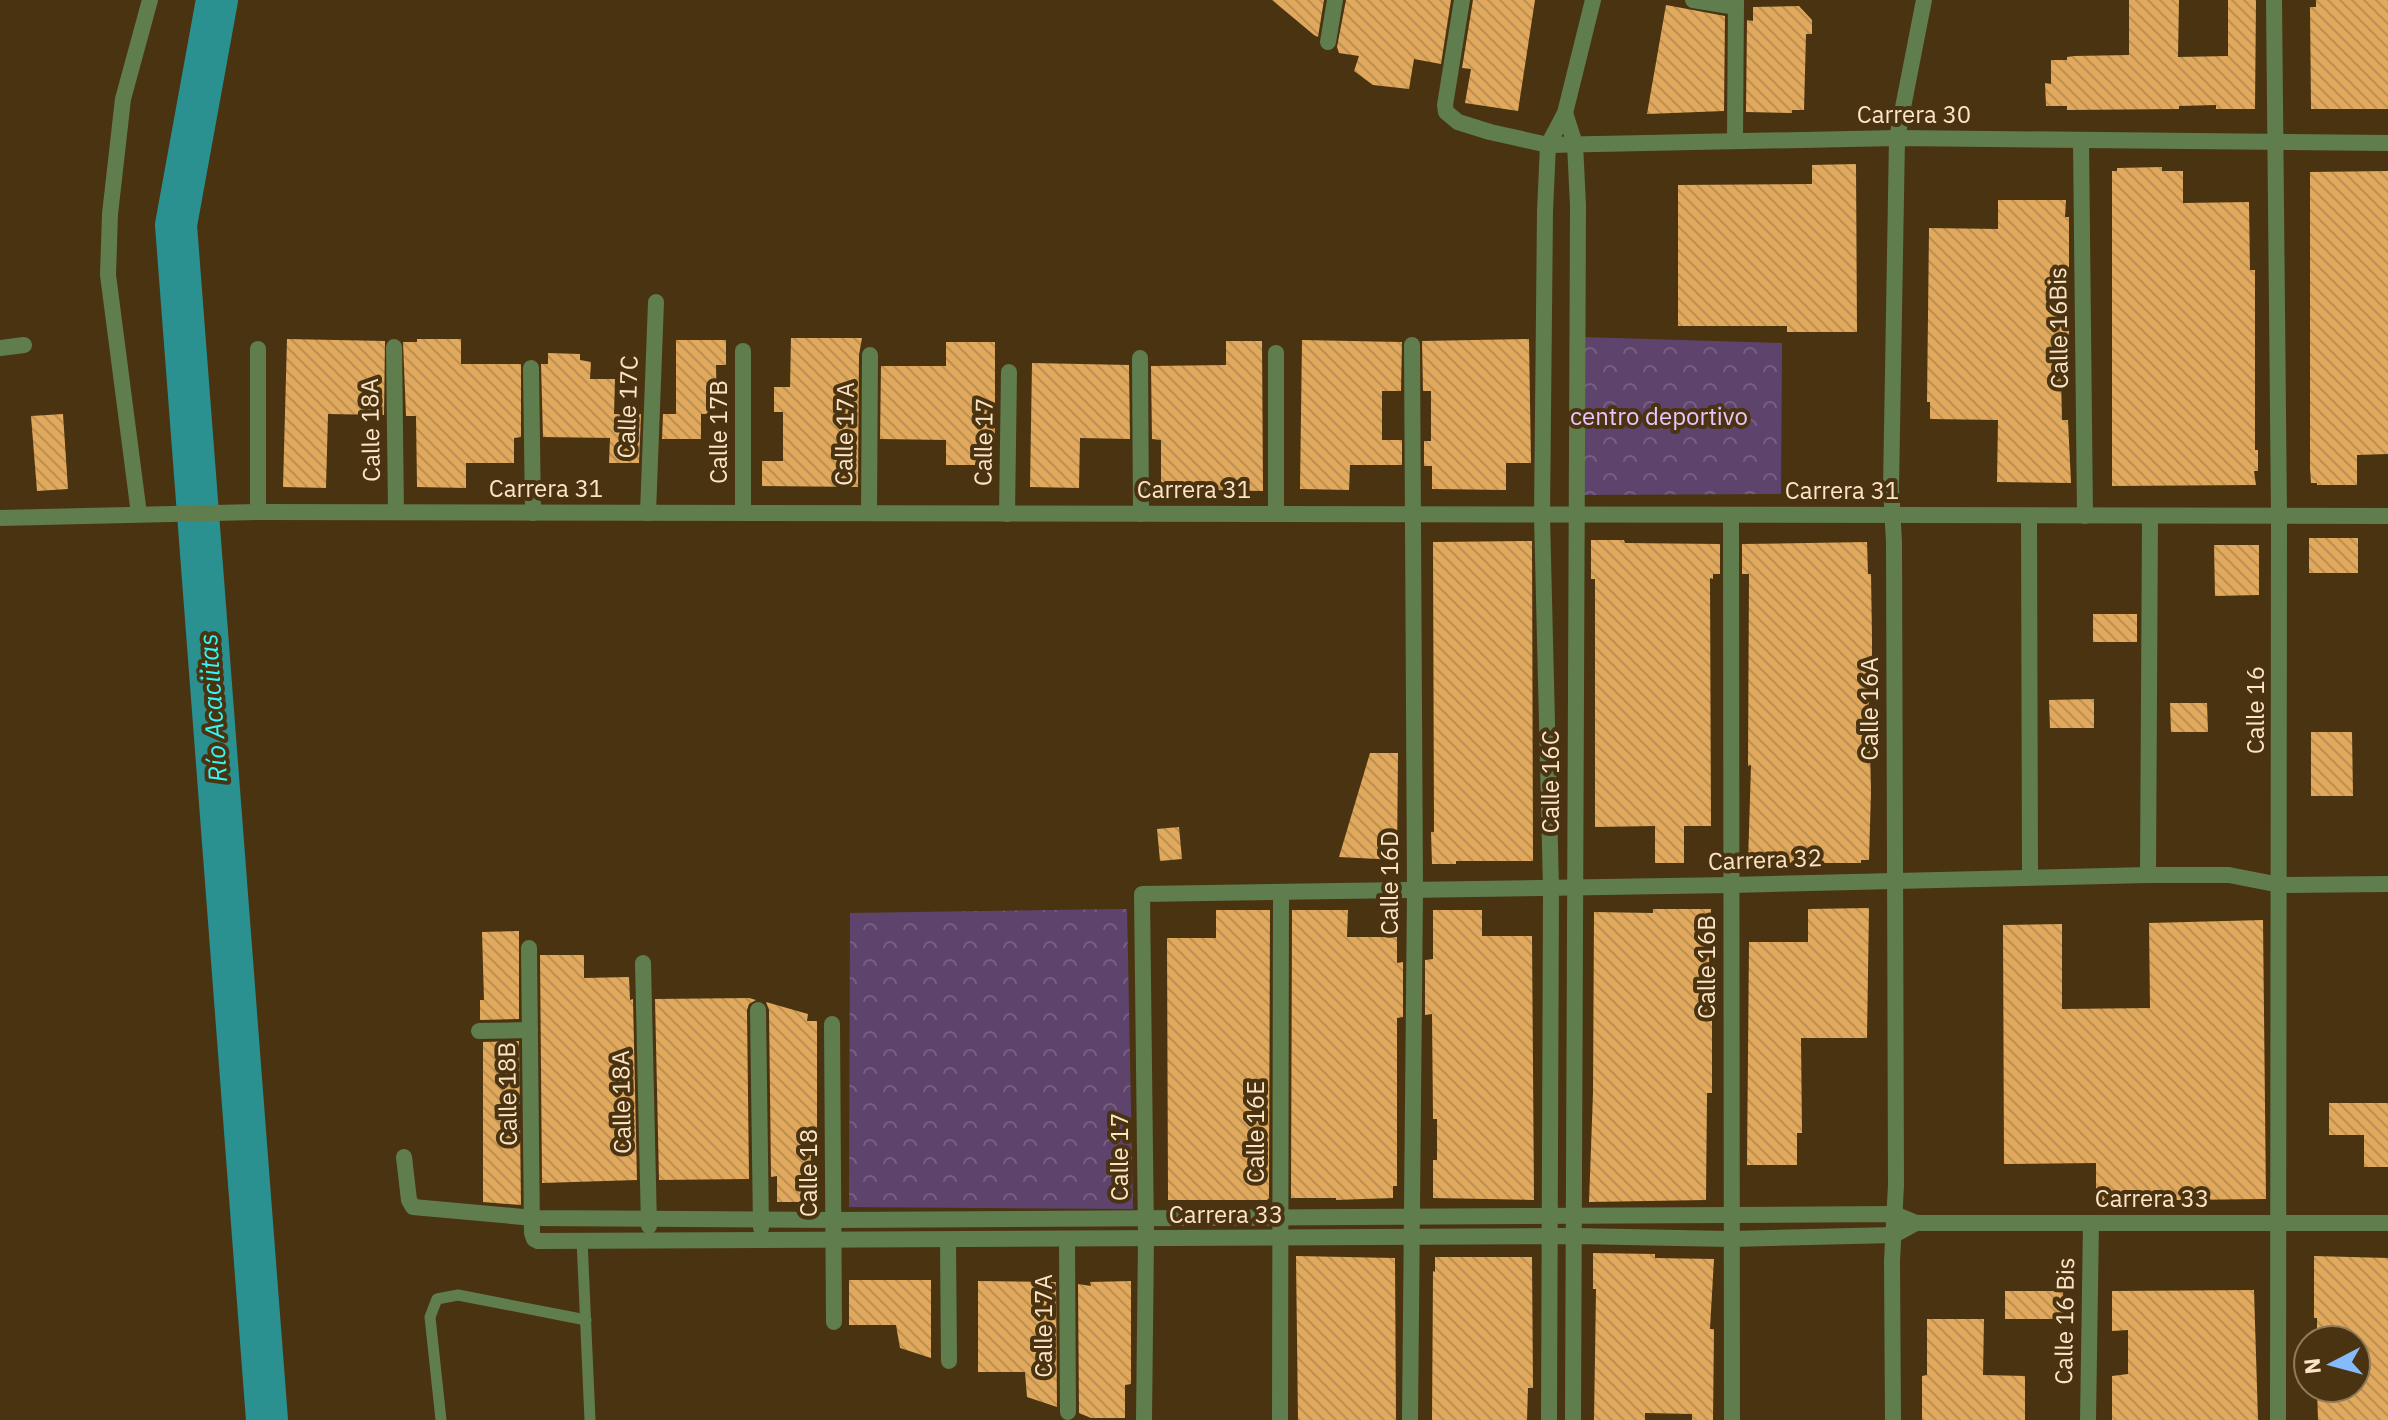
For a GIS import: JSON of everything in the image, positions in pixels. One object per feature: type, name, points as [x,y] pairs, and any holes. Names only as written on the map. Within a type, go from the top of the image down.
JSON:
[{"type":"street","points":[[144,514],[108,275],[110,214],[123,99],[150,0]]},
{"type":"street","points":[[1328,42],[1335,0]]},
{"type":"street","name":"Carrera 30","points":[[1462,0],[1446,112],[1458,122],[1479,129],[1548,145],[1897,138],[2388,143]]},
{"type":"street","points":[[1548,145],[1565,113],[1593,0]]},
{"type":"street","points":[[1693,0],[1736,3],[1735,139]]},
{"type":"street","name":"Calle 16A","points":[[1893,1420],[1892,1261],[1896,1185],[1893,515],[1897,138],[1924,0]]},
{"type":"street","name":"Calle 16","points":[[2274,0],[2279,516],[2278,1420]]},
{"type":"street","name":"Calle 16C","points":[[1565,113],[1575,144],[1578,205],[1573,1420]]},
{"type":"street","name":"Calle 16Bis","points":[[2081,140],[2085,516]]},
{"type":"street","name":"Calle 16C","points":[[1548,145],[1542,516],[1551,888],[1549,1420]]},
{"type":"street","name":"Calle 17C","points":[[648,513],[656,302]]},
{"type":"street","points":[[0,348],[24,345]]},
{"type":"street","name":"Calle 16D","points":[[1410,1420],[1415,890],[1412,345]]},
{"type":"street","name":"Calle 18A","points":[[394,347],[396,512]]},
{"type":"street","points":[[258,349],[258,512]]},
{"type":"street","name":"Calle 17B","points":[[743,351],[743,513]]},
{"type":"street","points":[[1276,353],[1276,514]]},
{"type":"street","name":"Calle 17A","points":[[869,513],[870,355]]},
{"type":"street","points":[[1140,358],[1141,514]]},
{"type":"street","points":[[531,368],[533,513]]},
{"type":"street","name":"Calle 17","points":[[1007,514],[1009,372]]},
{"type":"street","name":"Carrera 31","points":[[0,518],[237,512],[2388,516]]},
{"type":"street","name":"Calle 16B","points":[[1731,515],[1732,1420]]},
{"type":"street","points":[[2029,516],[2030,877]]},
{"type":"street","points":[[2148,875],[2150,516]]},
{"type":"street","name":"Carrera 32","points":[[1142,894],[2148,875],[2229,875],[2280,885],[2388,884]]},
{"type":"street","name":"Calle 16E","points":[[1280,1420],[1281,892]]},
{"type":"street","name":"Calle 17","points":[[1142,894],[1146,1238],[1144,1420]]},
{"type":"street","name":"Calle 18B","points":[[529,948],[534,1239]]},
{"type":"street","name":"Calle 18A","points":[[643,963],[649,1240]]},
{"type":"street","points":[[758,1010],[760,1240]]},
{"type":"street","name":"Calle 18","points":[[832,1024],[834,1322]]},
{"type":"street","points":[[479,1031],[530,1030]]},
{"type":"street","name":"Carrera 33","points":[[404,1157],[409,1200],[413,1207],[534,1218],[1280,1219],[1894,1214],[1916,1223],[2388,1223]]},
{"type":"street","name":"Carrera 33","points":[[534,1239],[948,1241],[1574,1236],[1731,1239],[1894,1235],[1916,1223]]},
{"type":"street","name":"Calle 16 Bis","points":[[2088,1420],[2091,1223]]},
{"type":"street","name":"Calle 17A","points":[[1067,1239],[1068,1412]]},
{"type":"street","points":[[948,1241],[949,1361]]},
{"type":"lane","points":[[582,1240],[590,1420]]},
{"type":"lane","points":[[441,1420],[430,1317],[437,1299],[458,1295],[586,1320]]},
{"type":"green space","name":"centro deportivo","points":[[1581,337],[1782,343],[1781,494],[1579,495]]},
{"type":"green space","points":[[1127,909],[1133,1209],[849,1207],[850,913]]},
{"type":"building","points":[[1272,0],[1324,0],[1318,37],[1314,35]]},
{"type":"building","points":[[1346,0],[1451,0],[1441,64],[1414,59],[1409,89],[1373,85],[1354,71],[1359,56],[1339,53],[1337,47]]},
{"type":"building","points":[[1473,0],[1535,0],[1518,111],[1465,103],[1471,69],[1462,68]]},
{"type":"building","points":[[2129,0],[2179,0],[2178,57],[2228,56],[2228,0],[2256,0],[2255,109],[2216,109],[2216,105],[2179,106],[2179,109],[2067,110],[2067,106],[2046,106],[2045,83],[2051,84],[2051,60],[2067,60],[2067,57],[2074,56],[2129,55]]},
{"type":"building","points":[[2316,0],[2388,0],[2388,109],[2311,109],[2310,7],[2316,7]]},
{"type":"building","points":[[1666,5],[1725,16],[1724,111],[1647,114]]},
{"type":"building","points":[[1799,6],[1812,20],[1812,34],[1806,34],[1804,110],[1792,110],[1792,113],[1746,112],[1747,20],[1753,21],[1753,7]]},
{"type":"building","points":[[1856,164],[1857,332],[1787,332],[1787,326],[1678,326],[1678,185],[1812,184],[1812,165]]},
{"type":"building","points":[[2162,167],[2162,171],[2183,171],[2183,203],[2249,202],[2250,270],[2255,270],[2256,485],[2112,486],[2112,171],[2117,171],[2117,168]]},
{"type":"building","points":[[2388,171],[2388,454],[2357,455],[2357,485],[2317,485],[2311,483],[2310,469],[2310,172]]},
{"type":"building","points":[[1998,200],[2066,200],[2065,217],[2069,217],[2069,346],[2068,375],[2061,375],[2062,420],[2068,420],[2071,483],[1997,482],[1998,420],[1930,419],[1930,402],[1927,402],[1929,228],[1998,229]]},
{"type":"building","points":[[791,338],[862,338],[859,355],[858,487],[762,486],[762,461],[783,461],[783,412],[774,412],[774,387],[790,387]]},
{"type":"building","points":[[287,339],[385,341],[384,415],[328,414],[326,488],[283,487]]},
{"type":"building","points":[[417,339],[461,339],[461,364],[521,364],[521,437],[514,438],[514,463],[466,463],[466,488],[417,487],[416,416],[406,416],[403,342],[417,342]]},
{"type":"building","points":[[1529,339],[1531,463],[1506,463],[1506,490],[1432,489],[1432,466],[1424,466],[1424,441],[1431,441],[1431,391],[1423,391],[1422,341]]},
{"type":"building","points":[[676,340],[726,340],[726,365],[716,365],[717,414],[701,414],[701,439],[662,439],[663,414],[676,414]]},
{"type":"building","points":[[1302,340],[1402,342],[1401,391],[1382,391],[1382,440],[1402,440],[1402,465],[1350,465],[1349,490],[1300,489]]},
{"type":"building","points":[[1226,341],[1262,341],[1263,491],[1161,489],[1161,440],[1152,439],[1151,366],[1226,365]]},
{"type":"building","points":[[946,342],[995,342],[995,465],[946,465],[946,440],[880,439],[881,366],[946,366]]},
{"type":"building","points":[[548,353],[580,354],[580,360],[591,362],[590,379],[615,379],[614,414],[641,414],[639,463],[609,463],[610,438],[543,437],[541,364],[548,364]]},
{"type":"building","points":[[1032,363],[1129,365],[1130,439],[1080,438],[1079,488],[1030,487]]},
{"type":"building","points":[[63,414],[68,489],[37,491],[31,416]]},
{"type":"building","points":[[2309,538],[2358,538],[2358,573],[2309,573]]},
{"type":"building","points":[[1591,540],[1720,544],[1720,574],[1713,574],[1713,579],[1710,578],[1711,826],[1684,826],[1684,863],[1655,863],[1655,826],[1595,827],[1595,579],[1591,579]]},
{"type":"building","points":[[1532,541],[1533,861],[1432,864],[1433,542]]},
{"type":"building","points":[[1867,542],[1872,637],[1872,669],[1868,669],[1869,860],[1861,860],[1861,863],[1748,863],[1751,765],[1748,766],[1749,574],[1742,574],[1742,544]]},
{"type":"building","points":[[2214,545],[2259,545],[2259,595],[2215,596]]},
{"type":"building","points":[[2093,614],[2137,614],[2137,642],[2093,642]]},
{"type":"building","points":[[2094,699],[2094,728],[2050,728],[2049,700]]},
{"type":"building","points":[[2170,703],[2207,703],[2208,732],[2171,732]]},
{"type":"building","points":[[2311,732],[2352,732],[2353,796],[2311,796]]},
{"type":"building","points":[[1370,753],[1398,753],[1397,860],[1339,857]]},
{"type":"building","points":[[1179,827],[1182,859],[1160,861],[1157,829]]},
{"type":"building","points":[[1869,908],[1867,1038],[1801,1038],[1802,1133],[1797,1133],[1797,1165],[1747,1165],[1749,942],[1808,942],[1808,909]]},
{"type":"building","points":[[1653,909],[1711,909],[1707,1019],[1712,1019],[1712,1093],[1707,1093],[1706,1200],[1589,1202],[1594,912],[1653,913]]},
{"type":"building","points":[[1216,910],[1270,910],[1267,1200],[1168,1200],[1167,938],[1216,938]]},
{"type":"building","points":[[1292,910],[1348,910],[1347,937],[1397,937],[1397,963],[1403,962],[1403,1017],[1397,1018],[1397,1186],[1393,1186],[1393,1198],[1291,1198]]},
{"type":"building","points":[[1433,910],[1482,910],[1482,936],[1532,936],[1534,1200],[1433,1198],[1437,1119],[1433,1119],[1432,1014],[1425,1015],[1425,960],[1433,959]]},
{"type":"building","points":[[2263,920],[2266,1199],[2096,1201],[2096,1163],[2004,1164],[2003,925],[2062,924],[2062,1009],[2150,1008],[2149,923]]},
{"type":"building","points":[[519,931],[519,1019],[480,1020],[480,1000],[484,1000],[482,932]]},
{"type":"building","points":[[540,955],[584,955],[584,978],[629,977],[630,1000],[633,999],[637,1180],[542,1183]]},
{"type":"building","points":[[655,999],[756,1000],[749,1004],[747,1010],[749,1179],[659,1180]]},
{"type":"building","points":[[766,1002],[808,1014],[807,1021],[817,1021],[817,1134],[811,1134],[811,1202],[777,1202],[777,1176],[771,1177],[769,1010]]},
{"type":"building","points":[[519,1041],[521,1205],[483,1202],[483,1042]]},
{"type":"building","points":[[2329,1103],[2388,1103],[2388,1167],[2364,1167],[2364,1135],[2329,1135]]},
{"type":"building","points":[[1593,1253],[1714,1259],[1710,1329],[1714,1329],[1713,1420],[1692,1420],[1692,1414],[1645,1413],[1645,1420],[1594,1420],[1596,1289],[1593,1289]]},
{"type":"building","points":[[1296,1256],[1395,1258],[1396,1420],[1298,1420]]},
{"type":"building","points":[[2314,1256],[2388,1258],[2388,1420],[2318,1420],[2318,1404],[2372,1404],[2372,1324],[2317,1324],[2317,1318],[2314,1318]]},
{"type":"building","points":[[1435,1257],[1532,1257],[1533,1388],[1528,1388],[1527,1420],[1432,1420]]},
{"type":"building","points":[[849,1280],[931,1280],[931,1358],[900,1348],[896,1325],[849,1325]]},
{"type":"building","points":[[978,1281],[1056,1282],[1057,1407],[1027,1397],[1025,1372],[978,1372]]},
{"type":"building","points":[[1131,1281],[1131,1384],[1125,1385],[1125,1418],[1091,1418],[1079,1413],[1078,1284],[1091,1286],[1090,1282]]},
{"type":"building","points":[[2254,1290],[2258,1420],[2112,1420],[2112,1376],[2128,1374],[2128,1330],[2112,1331],[2112,1291]]},
{"type":"building","points":[[2005,1291],[2063,1291],[2064,1319],[2005,1319]]},
{"type":"building","points":[[1927,1319],[1984,1319],[1983,1375],[2025,1376],[2025,1420],[1922,1420],[1922,1376],[1927,1375]]},
{"type":"waterway","name":"Río Acaciitas","points":[[217,0],[176,225],[267,1420]]}]
